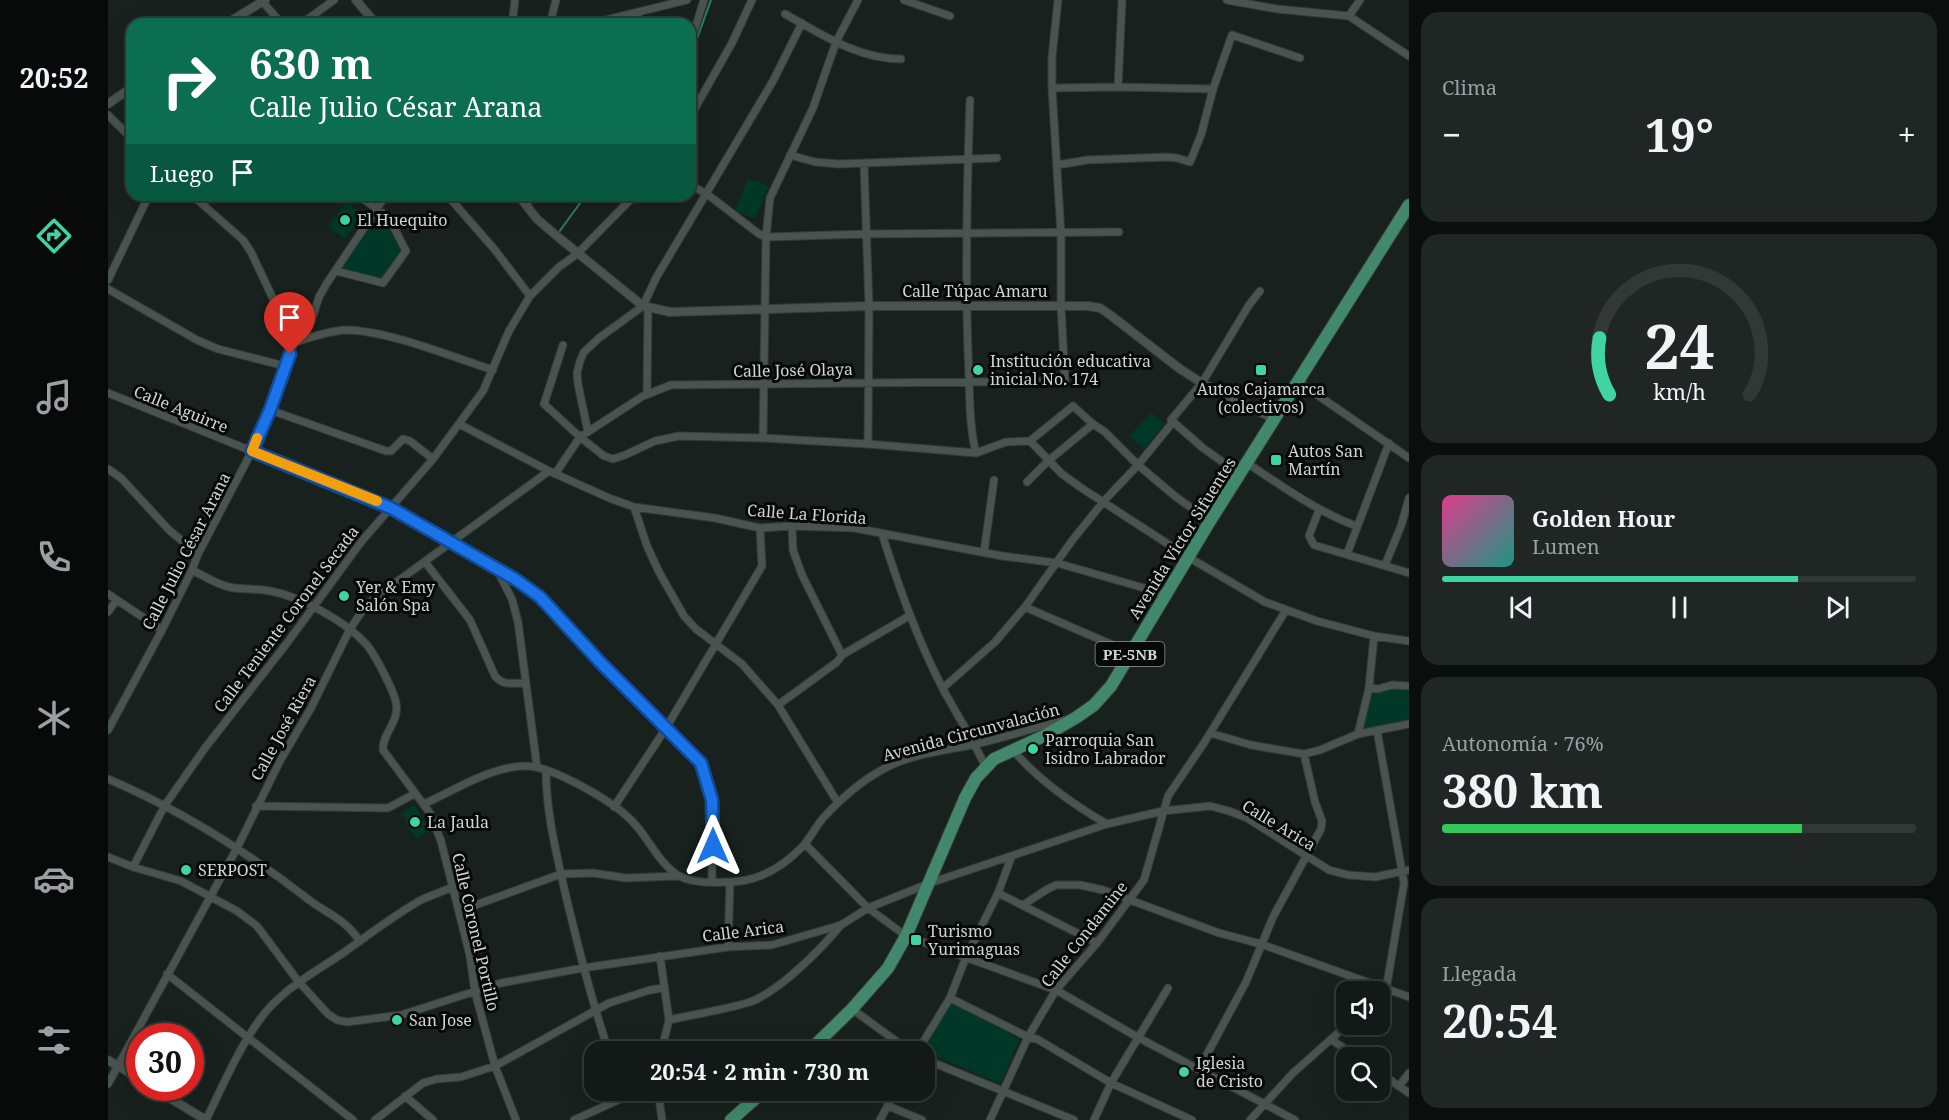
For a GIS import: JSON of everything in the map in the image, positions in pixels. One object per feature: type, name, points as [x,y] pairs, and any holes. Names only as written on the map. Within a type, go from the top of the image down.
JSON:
[{"type":"highway","name":"Avenida Victor Sifuentes","points":[[819,1041],[888,968],[906,936],[965,798],[985,766],[994,759],[1046,735],[1077,717],[1094,705],[1111,686],[1210,521],[1409,205]]},
{"type":"highway","points":[[731,1120],[753,1101]]},
{"type":"street","points":[[309,18],[334,0]]},
{"type":"street","points":[[356,0],[371,18]]},
{"type":"street","points":[[513,18],[515,0]]},
{"type":"street","points":[[552,18],[556,0]]},
{"type":"street","points":[[614,18],[687,0]]},
{"type":"street","points":[[696,25],[704,0]]},
{"type":"street","points":[[696,106],[732,42],[752,0]]},
{"type":"street","points":[[763,438],[766,237],[770,198],[813,108],[836,42],[858,0]]},
{"type":"street","points":[[906,0],[950,16]]},
{"type":"street","points":[[1058,0],[1052,57],[1052,88],[1061,234],[1061,306]]},
{"type":"street","points":[[1118,87],[1122,0]]},
{"type":"street","points":[[1227,0],[1277,9],[1349,16],[1409,56]]},
{"type":"street","points":[[1349,16],[1360,0]]},
{"type":"street","points":[[235,18],[262,1],[277,18]]},
{"type":"street","points":[[638,12],[638,18]]},
{"type":"street","points":[[785,14],[836,42],[883,59],[901,59]]},
{"type":"street","points":[[647,393],[646,307],[656,278],[773,81],[802,23]]},
{"type":"street","points":[[1057,165],[1087,160],[1167,157],[1190,162],[1201,135],[1213,89],[1232,35],[1300,58]]},
{"type":"street","points":[[1052,88],[1213,89]]},
{"type":"street","points":[[108,104],[126,91]]},
{"type":"street","points":[[970,100],[966,234],[967,306],[969,382],[976,453]]},
{"type":"street","points":[[108,115],[126,133]]},
{"type":"street","points":[[790,155],[815,162],[864,164],[997,158]]},
{"type":"street","points":[[864,164],[869,306],[868,444]]},
{"type":"street","points":[[696,188],[766,237],[1119,232]]},
{"type":"street","points":[[108,280],[146,201]]},
{"type":"street","points":[[199,201],[243,240],[251,252],[294,343],[328,332],[347,330],[374,333],[493,370]]},
{"type":"street","points":[[336,271],[383,283],[406,251],[389,218],[366,201]]},
{"type":"street","name":"Calle Julio César Arana","points":[[108,730],[162,630],[198,554],[252,451],[270,410],[294,343],[311,322],[319,297],[381,201]]},
{"type":"street","points":[[455,201],[530,296]]},
{"type":"street","points":[[523,201],[537,219],[577,254],[646,307]]},
{"type":"street","points":[[525,204],[528,201]]},
{"type":"street","name":"Calle Teniente Coronel Secada","points":[[133,867],[165,805],[205,748],[362,542],[433,459],[483,391],[513,323],[530,296],[559,267],[577,254],[629,201]]},
{"type":"street","points":[[108,289],[197,340],[218,349],[285,366]]},
{"type":"street","points":[[943,688],[977,660],[1025,607],[1071,542],[1103,502],[1138,465],[1202,383],[1249,305],[1260,291]]},
{"type":"street","name":"Calle Túpac Amaru","points":[[646,307],[670,312],[869,306],[1088,306],[1100,308],[1180,369],[1202,383],[1274,419]]},
{"type":"street","name":"Calle José Olaya","points":[[552,472],[579,437],[647,393],[671,385],[1065,381],[1061,306]]},
{"type":"street","points":[[588,432],[577,373],[584,352],[599,338],[646,307]]},
{"type":"street","points":[[563,345],[544,404],[579,437],[604,456],[613,459],[668,437],[763,438],[976,453],[1006,442],[1030,441],[1073,406],[1176,497],[1210,521]]},
{"type":"street","points":[[1297,381],[1409,458]]},
{"type":"street","name":"Calle Aguirre","points":[[108,393],[391,508],[496,568],[540,597],[701,763],[712,800],[712,882]]},
{"type":"street","points":[[270,410],[386,452],[391,451],[403,439],[410,441],[433,459]]},
{"type":"street","points":[[1172,421],[1203,448],[1240,475]]},
{"type":"street","name":"Calle La Florida","points":[[459,424],[552,472],[634,507],[715,518],[760,528],[792,526],[854,528],[1057,563],[1166,594]]},
{"type":"street","points":[[1027,482],[1048,461],[1093,424]]},
{"type":"street","points":[[1030,441],[1062,474],[1188,557],[1265,602],[1317,621],[1374,636],[1409,641]]},
{"type":"street","points":[[1347,554],[1389,443]]},
{"type":"street","points":[[1247,463],[1319,510],[1356,526]]},
{"type":"street","points":[[108,469],[121,478],[169,530],[198,554]]},
{"type":"street","name":"Calle José Riera","points":[[108,1084],[237,848],[256,806],[311,708],[350,629],[365,607],[450,543],[552,472]]},
{"type":"street","points":[[984,552],[994,480]]},
{"type":"street","points":[[1385,564],[1401,526],[1409,498]]},
{"type":"street","points":[[634,507],[647,546],[684,616],[696,629],[742,664],[778,705],[838,803]]},
{"type":"street","points":[[1319,510],[1309,536],[1312,543],[1321,548],[1385,564],[1409,573]]},
{"type":"street","points":[[792,526],[793,550],[802,575],[842,655]]},
{"type":"street","points":[[1401,526],[1409,529]]},
{"type":"street","points":[[614,807],[666,728],[762,566],[760,528]]},
{"type":"street","points":[[882,534],[909,616],[943,688],[985,766]]},
{"type":"street","points":[[425,562],[470,620],[499,681],[505,684],[525,683]]},
{"type":"street","points":[[496,568],[504,581],[515,611],[537,767]]},
{"type":"street","name":"Calle Coronel Portillo","points":[[192,570],[228,587],[269,590],[288,595],[350,629],[372,651],[397,706],[396,718],[383,744],[383,750],[430,813],[441,841],[470,957],[475,992],[495,1066],[516,1120]]},
{"type":"street","points":[[108,594],[162,630]]},
{"type":"street","points":[[108,612],[116,601]]},
{"type":"street","points":[[1025,607],[1131,653]]},
{"type":"street","name":"Calle Condamine","points":[[990,1120],[1028,1037],[1056,990],[1097,943],[1144,880],[1168,796],[1286,610]]},
{"type":"street","points":[[778,705],[837,662],[842,655],[909,616]]},
{"type":"street","points":[[1358,734],[1369,688],[1374,636]]},
{"type":"street","points":[[1369,688],[1378,689],[1392,685],[1409,686]]},
{"type":"street","name":"Avenida Circunvalación","points":[[459,911],[561,874],[593,873],[626,878],[679,876],[692,881],[730,882],[767,874],[805,844],[812,831],[838,803],[879,771],[894,764],[1077,717]]},
{"type":"street","points":[[1210,733],[1251,745],[1304,754],[1320,750],[1358,734],[1409,724]]},
{"type":"street","points":[[1377,730],[1405,871],[1385,981]]},
{"type":"street","points":[[1013,750],[1058,790],[1107,824]]},
{"type":"street","points":[[1199,1069],[1246,982],[1261,944],[1321,829],[1322,821],[1315,802],[1304,754]]},
{"type":"street","points":[[424,804],[496,772],[525,766],[537,767],[567,779],[631,820],[658,856],[679,876]]},
{"type":"street","points":[[546,770],[549,822],[582,968],[605,1041]]},
{"type":"street","points":[[108,779],[165,805],[237,848],[287,882],[317,906],[337,916],[350,927],[360,941]]},
{"type":"street","points":[[256,806],[388,808],[414,794]]},
{"type":"street","name":"Calle Arica","points":[[108,857],[181,881],[237,911],[257,926],[298,981],[328,1014],[347,1022],[401,1015],[501,983],[582,968],[728,947],[772,945],[842,925],[868,908],[930,883],[1011,858],[1107,824],[1163,811],[1210,806],[1230,811],[1247,818],[1329,870],[1348,875],[1375,877],[1405,871]]},
{"type":"street","points":[[805,844],[868,908],[906,936],[1056,990],[1139,1038],[1295,1120]]},
{"type":"street","points":[[924,1041],[950,998],[966,957],[998,894],[1011,858]]},
{"type":"street","points":[[728,947],[730,882]]},
{"type":"street","points":[[1023,905],[1046,890],[1067,884],[1103,890],[1219,933],[1261,944],[1355,981]]},
{"type":"street","points":[[175,1101],[206,1120],[257,1022],[275,1001],[298,981],[424,899],[453,887]]},
{"type":"street","points":[[998,894],[1097,943]]},
{"type":"street","points":[[669,1020],[750,1002],[768,993],[790,976],[842,925]]},
{"type":"street","points":[[660,956],[669,1020],[663,1041]]},
{"type":"street","points":[[167,974],[353,1120]]},
{"type":"street","points":[[375,1120],[423,1083],[461,1077],[495,1066],[609,1003],[663,988]]},
{"type":"street","points":[[1094,1120],[1111,1083],[1168,988]]},
{"type":"street","points":[[1390,993],[1409,997]]},
{"type":"street","points":[[950,998],[1028,1037],[1037,1039],[1111,1083],[1192,1120]]},
{"type":"street","points":[[852,1008],[896,1041]]},
{"type":"street","points":[[1250,1120],[1293,1073],[1337,1035]]},
{"type":"street","points":[[1332,1040],[1342,1047]]},
{"type":"street","points":[[108,1060],[126,1071]]},
{"type":"street","points":[[935,1063],[1074,1120]]},
{"type":"street","points":[[1399,1086],[1409,1073]]},
{"type":"street","points":[[1390,1080],[1409,1093]]},
{"type":"street","points":[[405,1096],[434,1120]]},
{"type":"street","points":[[574,1120],[610,1101]]},
{"type":"street","points":[[659,1101],[662,1120]]},
{"type":"street","points":[[880,1120],[890,1101]]},
{"type":"street","points":[[888,1106],[922,1120]]},
{"type":"green space","points":[[748,178],[769,186],[755,219],[735,210]]},
{"type":"green space","name":"El Huequito","points":[[346,202],[363,214],[345,239],[328,226]]},
{"type":"green space","points":[[378,210],[388,219],[404,250],[382,281],[339,270]]},
{"type":"green space","points":[[1151,412],[1165,424],[1144,449],[1129,436]]},
{"type":"green space","points":[[1409,686],[1409,724],[1358,734],[1369,688]]},
{"type":"green space","name":"La Jaula","points":[[414,805],[430,831],[416,839],[401,813]]},
{"type":"green space","points":[[951,1003],[1020,1039],[1000,1084],[935,1056],[935,1041],[930,1041]]},
{"type":"waterway","points":[[696,41],[711,0]]},
{"type":"waterway","points":[[559,232],[582,201]]},
{"type":"slow traffic","points":[[257,438],[252,451],[377,501]]},
{"type":"place","name":"El Huequito","points":[[345,220]]},
{"type":"place","name":"Institución educativa inicial No. 174","points":[[978,370]]},
{"type":"place","name":"Autos Cajamarca (colectivos)","points":[[1261,370]]},
{"type":"place","name":"Autos San Martín","points":[[1276,460]]},
{"type":"place","name":"Yer & Emy Salón Spa","points":[[344,596]]},
{"type":"place","name":"Parroquia San Isidro Labrador","points":[[1033,749]]},
{"type":"place","name":"La Jaula","points":[[415,822]]},
{"type":"place","name":"SERPOST","points":[[186,870]]},
{"type":"place","name":"Turismo Yurimaguas","points":[[916,940]]},
{"type":"place","name":"San Jose","points":[[397,1020]]},
{"type":"place","name":"Iglesia de Cristo","points":[[1184,1072]]},
{"type":"route","points":[[290,354],[270,410],[252,451],[391,508],[515,579],[540,597],[560,616],[600,662],[701,763],[712,800],[713,846]]}]
